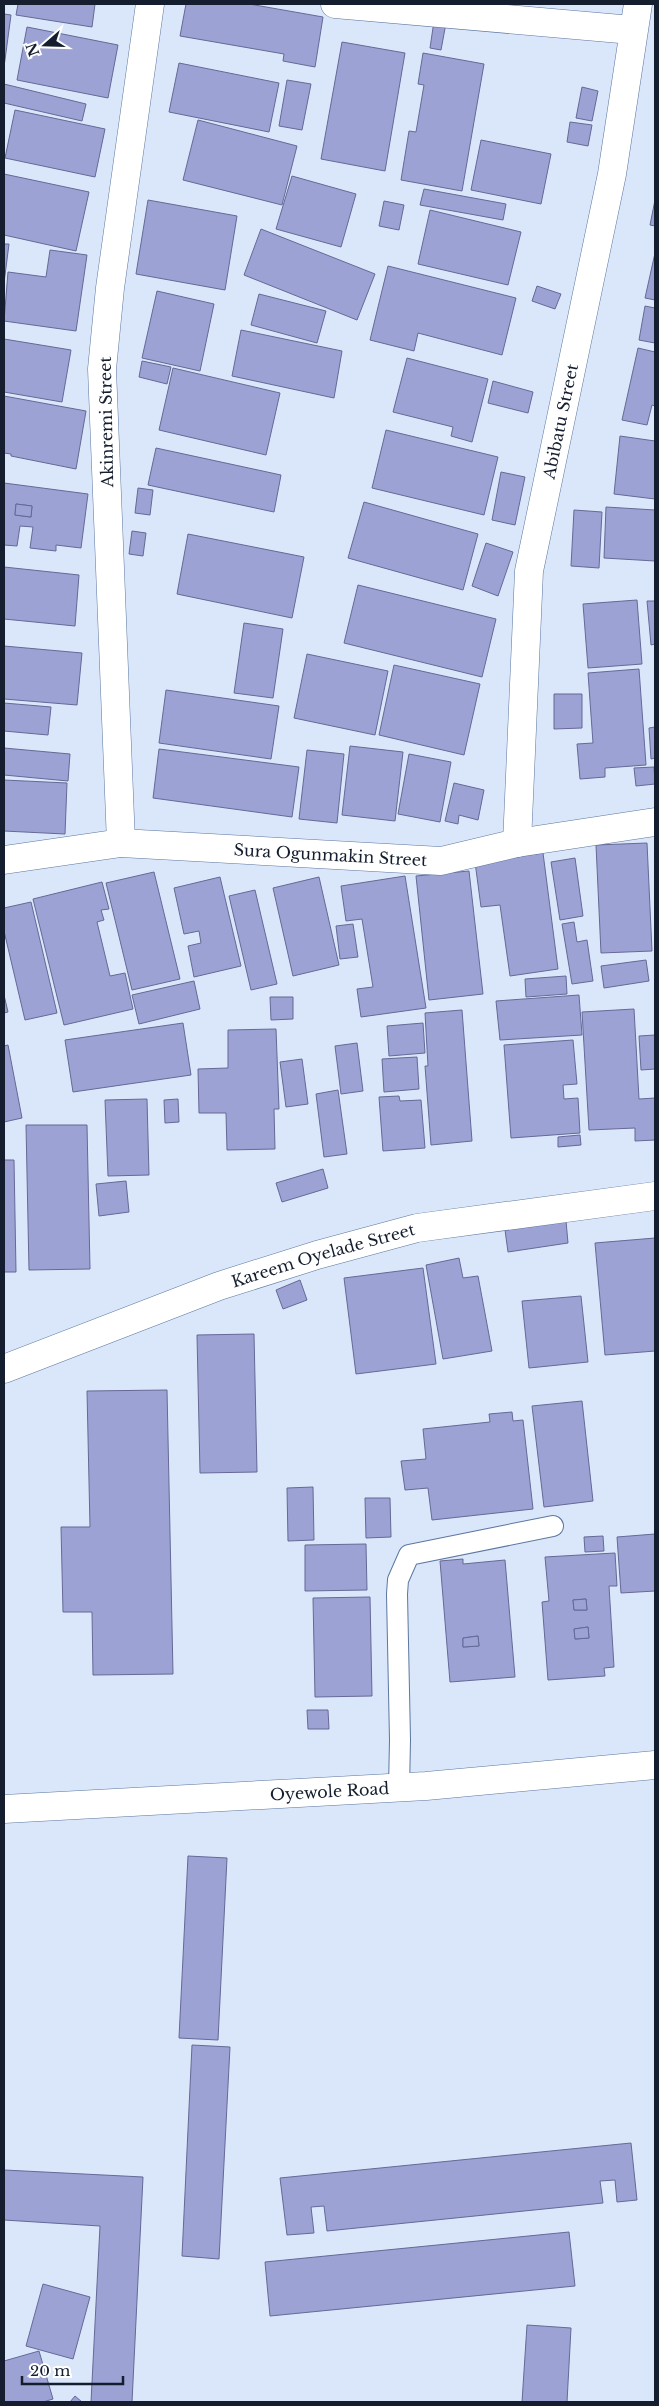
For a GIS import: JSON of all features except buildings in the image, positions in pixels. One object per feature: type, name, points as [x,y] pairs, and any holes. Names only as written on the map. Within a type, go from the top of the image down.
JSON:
[{"type":"street","name":"Akinremi Street","points":[[121,843],[102,369],[110,288],[150,4]]},
{"type":"street","points":[[335,4],[632,30]]},
{"type":"street","name":"Abibatu Street","points":[[518,844],[528,571],[612,174],[632,30],[638,4]]},
{"type":"street","name":"Sura Ogunmakin Street","points":[[4,860],[121,843],[441,860],[518,844],[655,822]]},
{"type":"street","name":"Kareem Oyelade Street","points":[[4,1368],[220,1286],[317,1255],[417,1228],[655,1196]]},
{"type":"street","name":"Oyewole Road","points":[[4,1809],[399,1788],[655,1765]]},
{"type":"lane","points":[[399,1788],[400,1740],[396,1594],[398,1580],[409,1555],[553,1526]]}]
